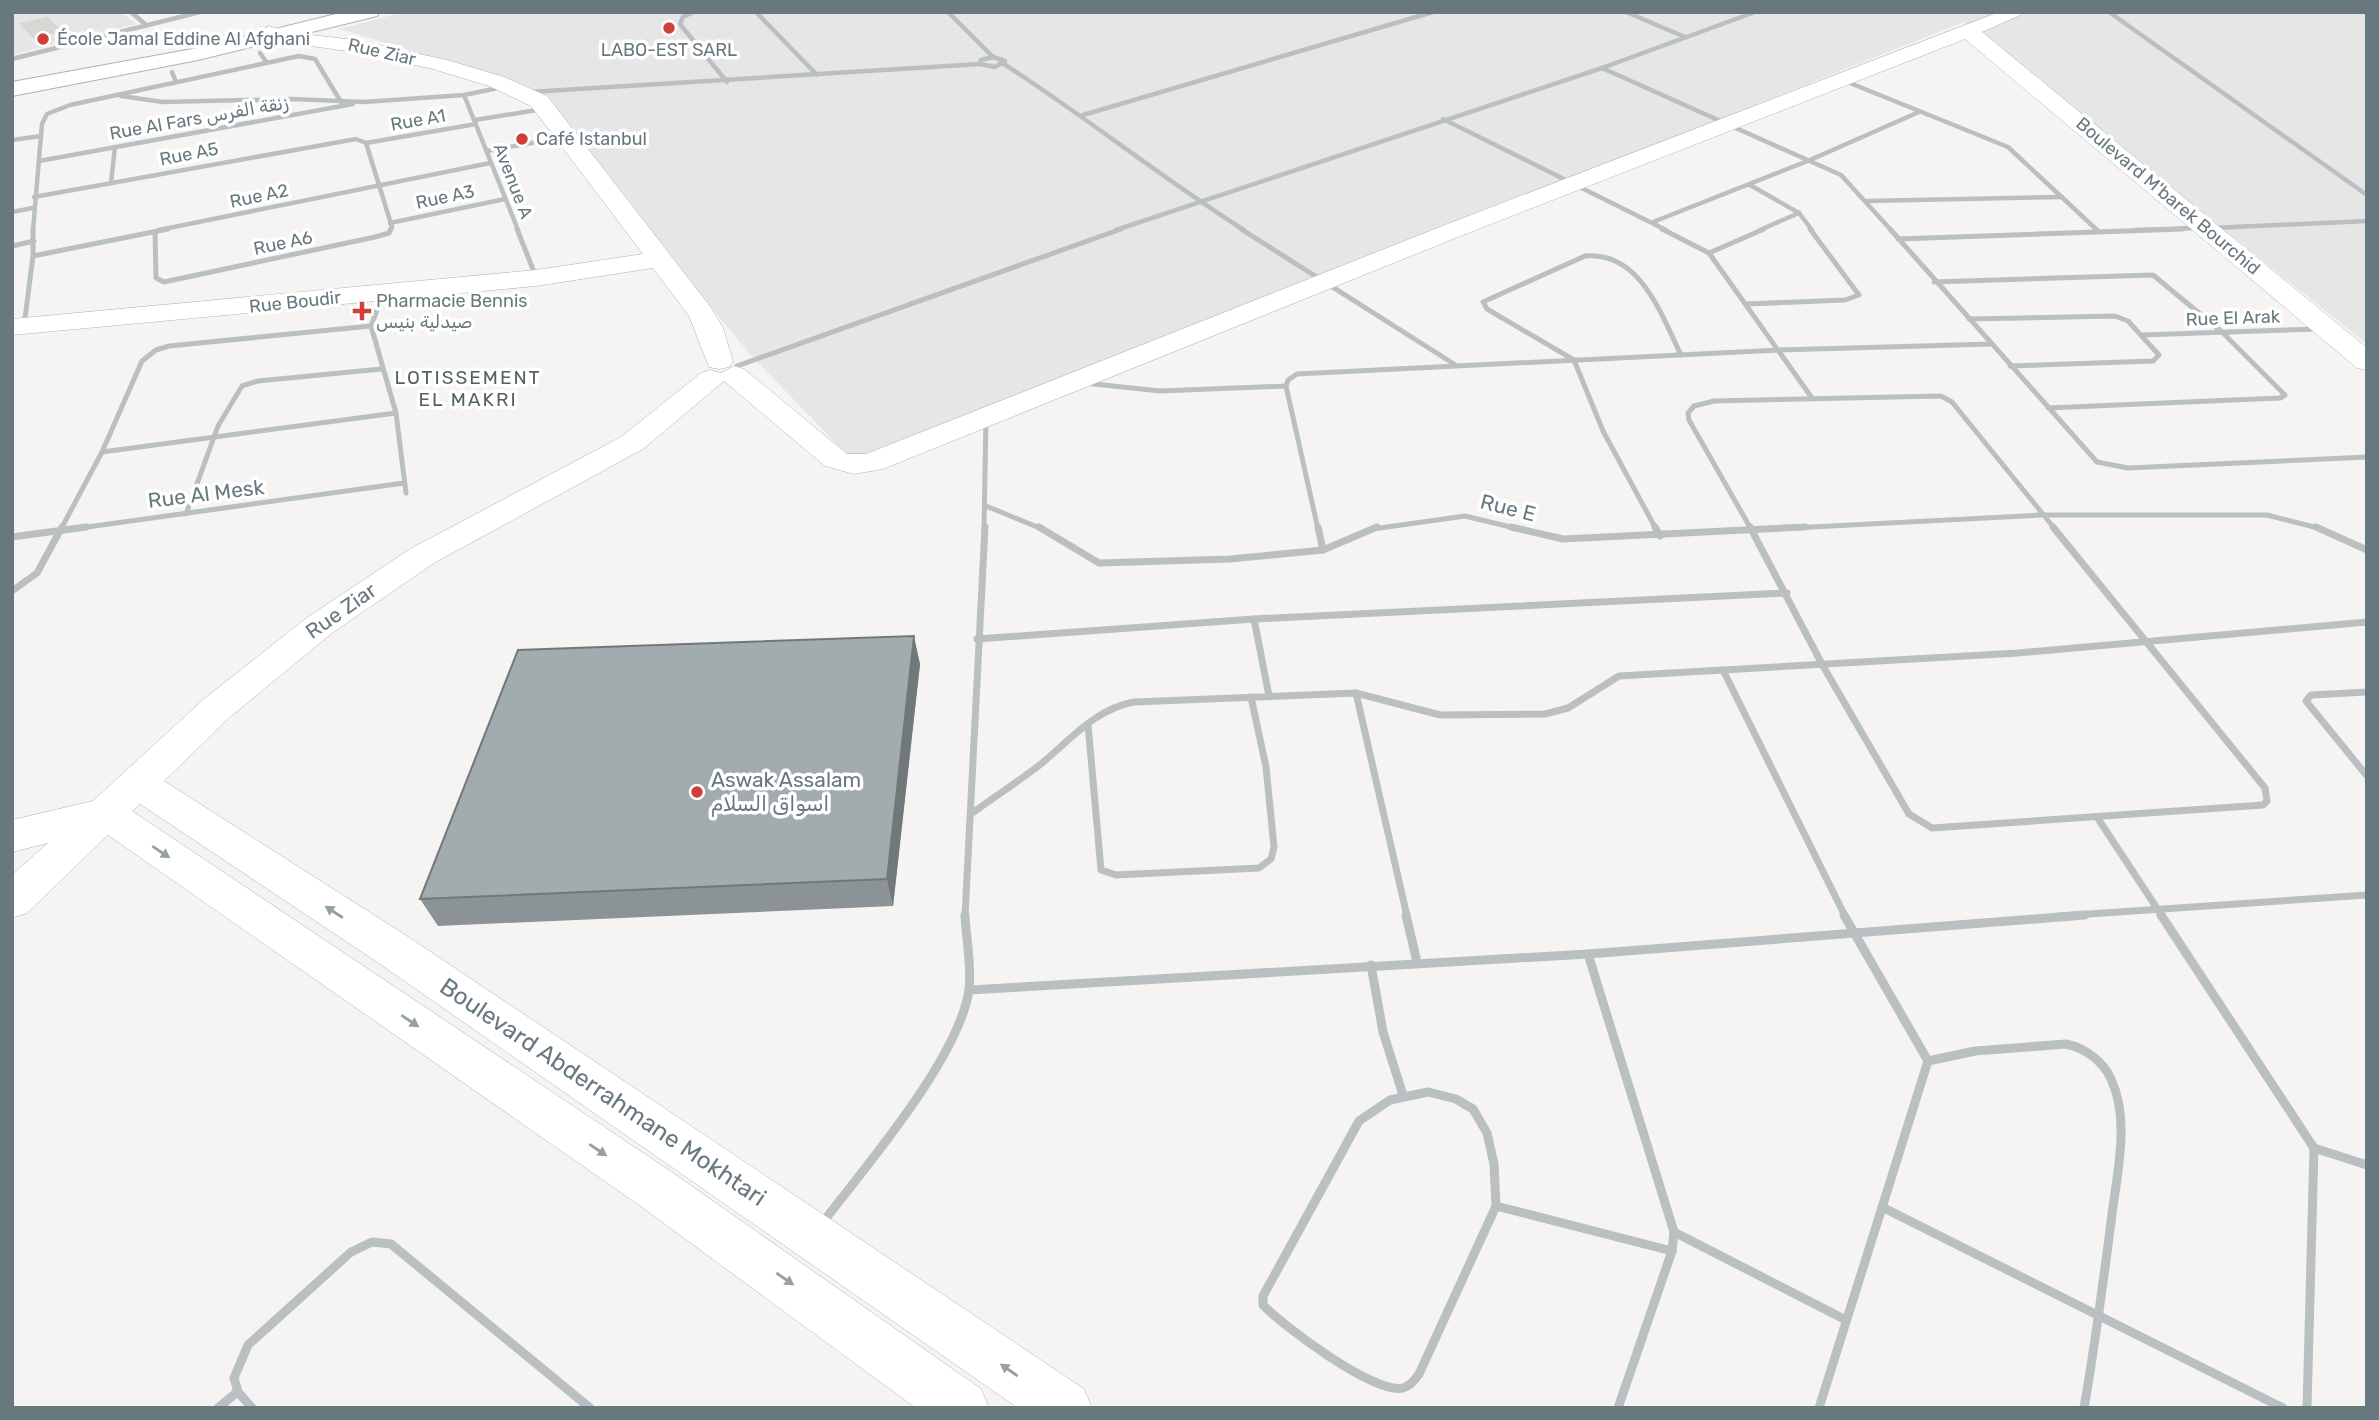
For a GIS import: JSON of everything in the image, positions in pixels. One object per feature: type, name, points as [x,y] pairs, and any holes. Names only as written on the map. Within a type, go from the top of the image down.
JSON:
[{"type":"main road","points":[[312,30],[349,12]]},
{"type":"main road","points":[[12,82],[273,34],[312,30],[370,12]]},
{"type":"main road","points":[[12,89],[273,34]]},
{"type":"street","points":[[131,12],[146,25]]},
{"type":"street","points":[[12,59],[200,12]]},
{"type":"street","points":[[693,12],[683,17],[680,24],[727,82]]},
{"type":"street","points":[[756,12],[817,75]]},
{"type":"street","points":[[948,12],[993,57]]},
{"type":"street","points":[[1083,115],[1433,12]]},
{"type":"street","points":[[1626,12],[1685,37]]},
{"type":"street","points":[[725,370],[1198,201],[1602,68],[1755,12]]},
{"type":"street","points":[[725,370],[825,452],[842,462],[854,465],[886,459],[1327,282],[2017,12]]},
{"type":"street","points":[[2109,12],[2367,195]]},
{"type":"street","name":"Rue Ziar","points":[[12,901],[272,661],[361,596],[422,556],[632,443],[725,370],[702,315],[546,108],[515,89],[312,30]]},
{"type":"street","name":"Boulevard M'barek Bourchid","points":[[1968,31],[2367,362]]},
{"type":"street","points":[[260,53],[267,63]]},
{"type":"street","points":[[18,327],[33,256],[34,197],[43,118],[47,114],[71,104],[299,56],[315,59],[341,102]]},
{"type":"street","points":[[980,65],[983,59],[993,57],[1004,60],[1004,64],[1083,115],[1198,201],[1456,365]]},
{"type":"street","points":[[117,95],[163,102],[292,99],[364,102],[515,89],[727,82],[980,65],[991,67],[1004,64]]},
{"type":"street","points":[[1602,68],[1725,126],[1810,160],[1841,176],[1867,201],[1934,282],[2093,459],[2115,468],[2367,457]]},
{"type":"street","points":[[172,72],[176,82]]},
{"type":"street","points":[[1841,79],[2008,148],[2098,231]]},
{"type":"street","name":"Avenue A","points":[[464,95],[536,278]]},
{"type":"street","name":"Rue Al Fars زنقة الفرس","points":[[39,161],[364,102]]},
{"type":"street","name":"Rue A1","points":[[366,143],[546,108]]},
{"type":"street","points":[[1653,222],[1750,185],[1919,112]]},
{"type":"street","points":[[1443,119],[1653,222],[1709,253],[1812,398]]},
{"type":"street","points":[[12,140],[41,136]]},
{"type":"street","points":[[487,151],[568,136]]},
{"type":"street","name":"Rue A5","points":[[34,197],[349,139],[366,143]]},
{"type":"street","points":[[366,143],[391,225]]},
{"type":"street","points":[[111,183],[115,147]]},
{"type":"street","name":"Rue A2","points":[[33,256],[490,163]]},
{"type":"street","points":[[1746,304],[1845,300],[1859,295],[1800,213],[1750,185]]},
{"type":"street","points":[[1867,201],[2062,197]]},
{"type":"street","name":"Rue A3","points":[[391,225],[505,199]]},
{"type":"street","points":[[12,212],[33,208]]},
{"type":"street","points":[[1709,253],[1800,213]]},
{"type":"street","points":[[1898,239],[2367,221]]},
{"type":"street","name":"Rue A6","points":[[155,232],[156,278],[161,282],[375,237],[389,233],[391,225]]},
{"type":"street","points":[[12,246],[34,241]]},
{"type":"street","points":[[1660,536],[1603,431],[1574,360],[1487,309],[1484,301],[1585,256],[1602,254],[1620,262],[1640,279],[1681,355]]},
{"type":"street","name":"Rue Boudir","points":[[18,327],[536,278],[660,259]]},
{"type":"street","points":[[1934,282],[2150,274],[2222,332],[2281,387],[2284,396],[2048,408]]},
{"type":"street","points":[[384,293],[371,326],[381,369],[396,413],[406,493]]},
{"type":"street","points":[[1969,319],[2111,315],[2124,319],[2160,355],[2157,360],[2010,366]]},
{"type":"street","points":[[12,591],[37,573],[102,452],[142,361],[156,350],[169,346],[371,326]]},
{"type":"street","name":"Rue El Arak","points":[[2141,335],[2327,329]]},
{"type":"street","points":[[1323,550],[1286,386],[1290,377],[1300,373],[1779,350],[1992,344]]},
{"type":"street","points":[[186,514],[214,437],[232,398],[245,384],[381,369]]},
{"type":"street","points":[[1077,381],[1135,391],[1286,386]]},
{"type":"street","points":[[1929,394],[1945,397],[2042,515],[2265,788],[2267,802],[2256,808],[1931,828],[1922,824],[1909,814],[1823,666],[1787,593],[1748,530],[1689,420],[1688,410],[1714,401],[1929,394]]},
{"type":"street","points":[[102,452],[396,413]]},
{"type":"street","points":[[814,1234],[903,1116],[953,1040],[969,990],[965,914],[977,639],[986,506],[986,417]]},
{"type":"street","name":"Rue Al Mesk","points":[[12,537],[404,483]]},
{"type":"street","name":"Rue E","points":[[986,506],[1036,525],[1099,563],[1230,559],[1323,550],[1381,525],[1465,516],[1563,539],[2042,515],[2267,515],[2321,528],[2367,550]]},
{"type":"street","points":[[977,639],[1254,619],[1787,593]]},
{"type":"street","points":[[1254,619],[1269,696]]},
{"type":"street","points":[[971,814],[1116,705],[1356,693],[1440,715],[1475,717],[1545,714],[1568,708],[1619,676],[1823,666],[2367,622]]},
{"type":"street","points":[[1723,670],[1852,931],[1928,1061],[1819,1408]]},
{"type":"street","points":[[2367,692],[2311,695],[2306,701],[2367,776]]},
{"type":"street","points":[[1356,693],[1417,962]]},
{"type":"street","points":[[1088,724],[1101,870],[1116,875],[1259,869],[1271,859],[1274,847],[1266,767],[1251,697]]},
{"type":"street","points":[[12,836],[121,798],[352,982],[788,1281],[962,1408]]},
{"type":"street","name":"Boulevard Abderrahmane Mokhtari","points":[[121,798],[389,948],[814,1234],[1065,1408]]},
{"type":"street","points":[[2097,817],[2314,1148],[2307,1408]]},
{"type":"street","points":[[969,990],[1588,954],[1852,931],[2367,895]]},
{"type":"street","points":[[352,982],[389,948]]},
{"type":"street","points":[[1588,954],[1674,1232],[1672,1251],[1618,1408]]},
{"type":"street","points":[[1371,965],[1383,1032],[1403,1095]]},
{"type":"street","points":[[484,1072],[520,1038]]},
{"type":"street","points":[[1928,1061],[1976,1050],[2065,1044],[2083,1050],[2098,1061],[2117,1096],[2122,1128],[2100,1317],[2084,1408]]},
{"type":"street","points":[[1427,1092],[1457,1099],[1473,1109],[1490,1143],[1496,1206],[1419,1374],[1406,1388],[1396,1389],[1380,1384],[1317,1348],[1267,1311],[1263,1305],[1267,1284],[1359,1122],[1379,1103],[1403,1095],[1427,1092]]},
{"type":"street","points":[[2314,1148],[2367,1165]]},
{"type":"street","points":[[1496,1206],[1672,1251]]},
{"type":"street","points":[[1882,1207],[2283,1408]]},
{"type":"street","points":[[1674,1232],[1846,1320]]},
{"type":"street","points":[[252,1408],[236,1393],[232,1378],[237,1362],[248,1345],[351,1252],[372,1242],[391,1244],[590,1408]]},
{"type":"street","points":[[218,1408],[236,1393]]},
{"type":"shaded area","name":"École Jamal Eddine Al Afghani","points":[[12,12],[121,12],[136,24],[12,55]]},
{"type":"shaded area","points":[[404,12],[2367,12],[2367,344],[1964,22],[854,462],[750,354],[527,86],[340,29]]},
{"type":"shaded area","points":[[48,17],[62,31],[33,38],[19,23]]},
{"type":"building","name":"Aswak Assalam اسواق السلام","points":[[914,636],[887,879],[420,899],[518,650]]},
{"type":"place","name":"LABO-EST SARL","points":[[669,28]]},
{"type":"place","name":"École Jamal Eddine Al Afghani","points":[[43,39]]},
{"type":"place","name":"Café Istanbul","points":[[522,139]]},
{"type":"place","name":"Pharmacie Bennis صيدلية بنيس","points":[[362,311]]},
{"type":"place","name":"Aswak Assalam اسواق السلام","points":[[697,792]]},
{"type":"district","name":"LOTISSEMENT EL MAKRI","points":[[468,388]]}]
